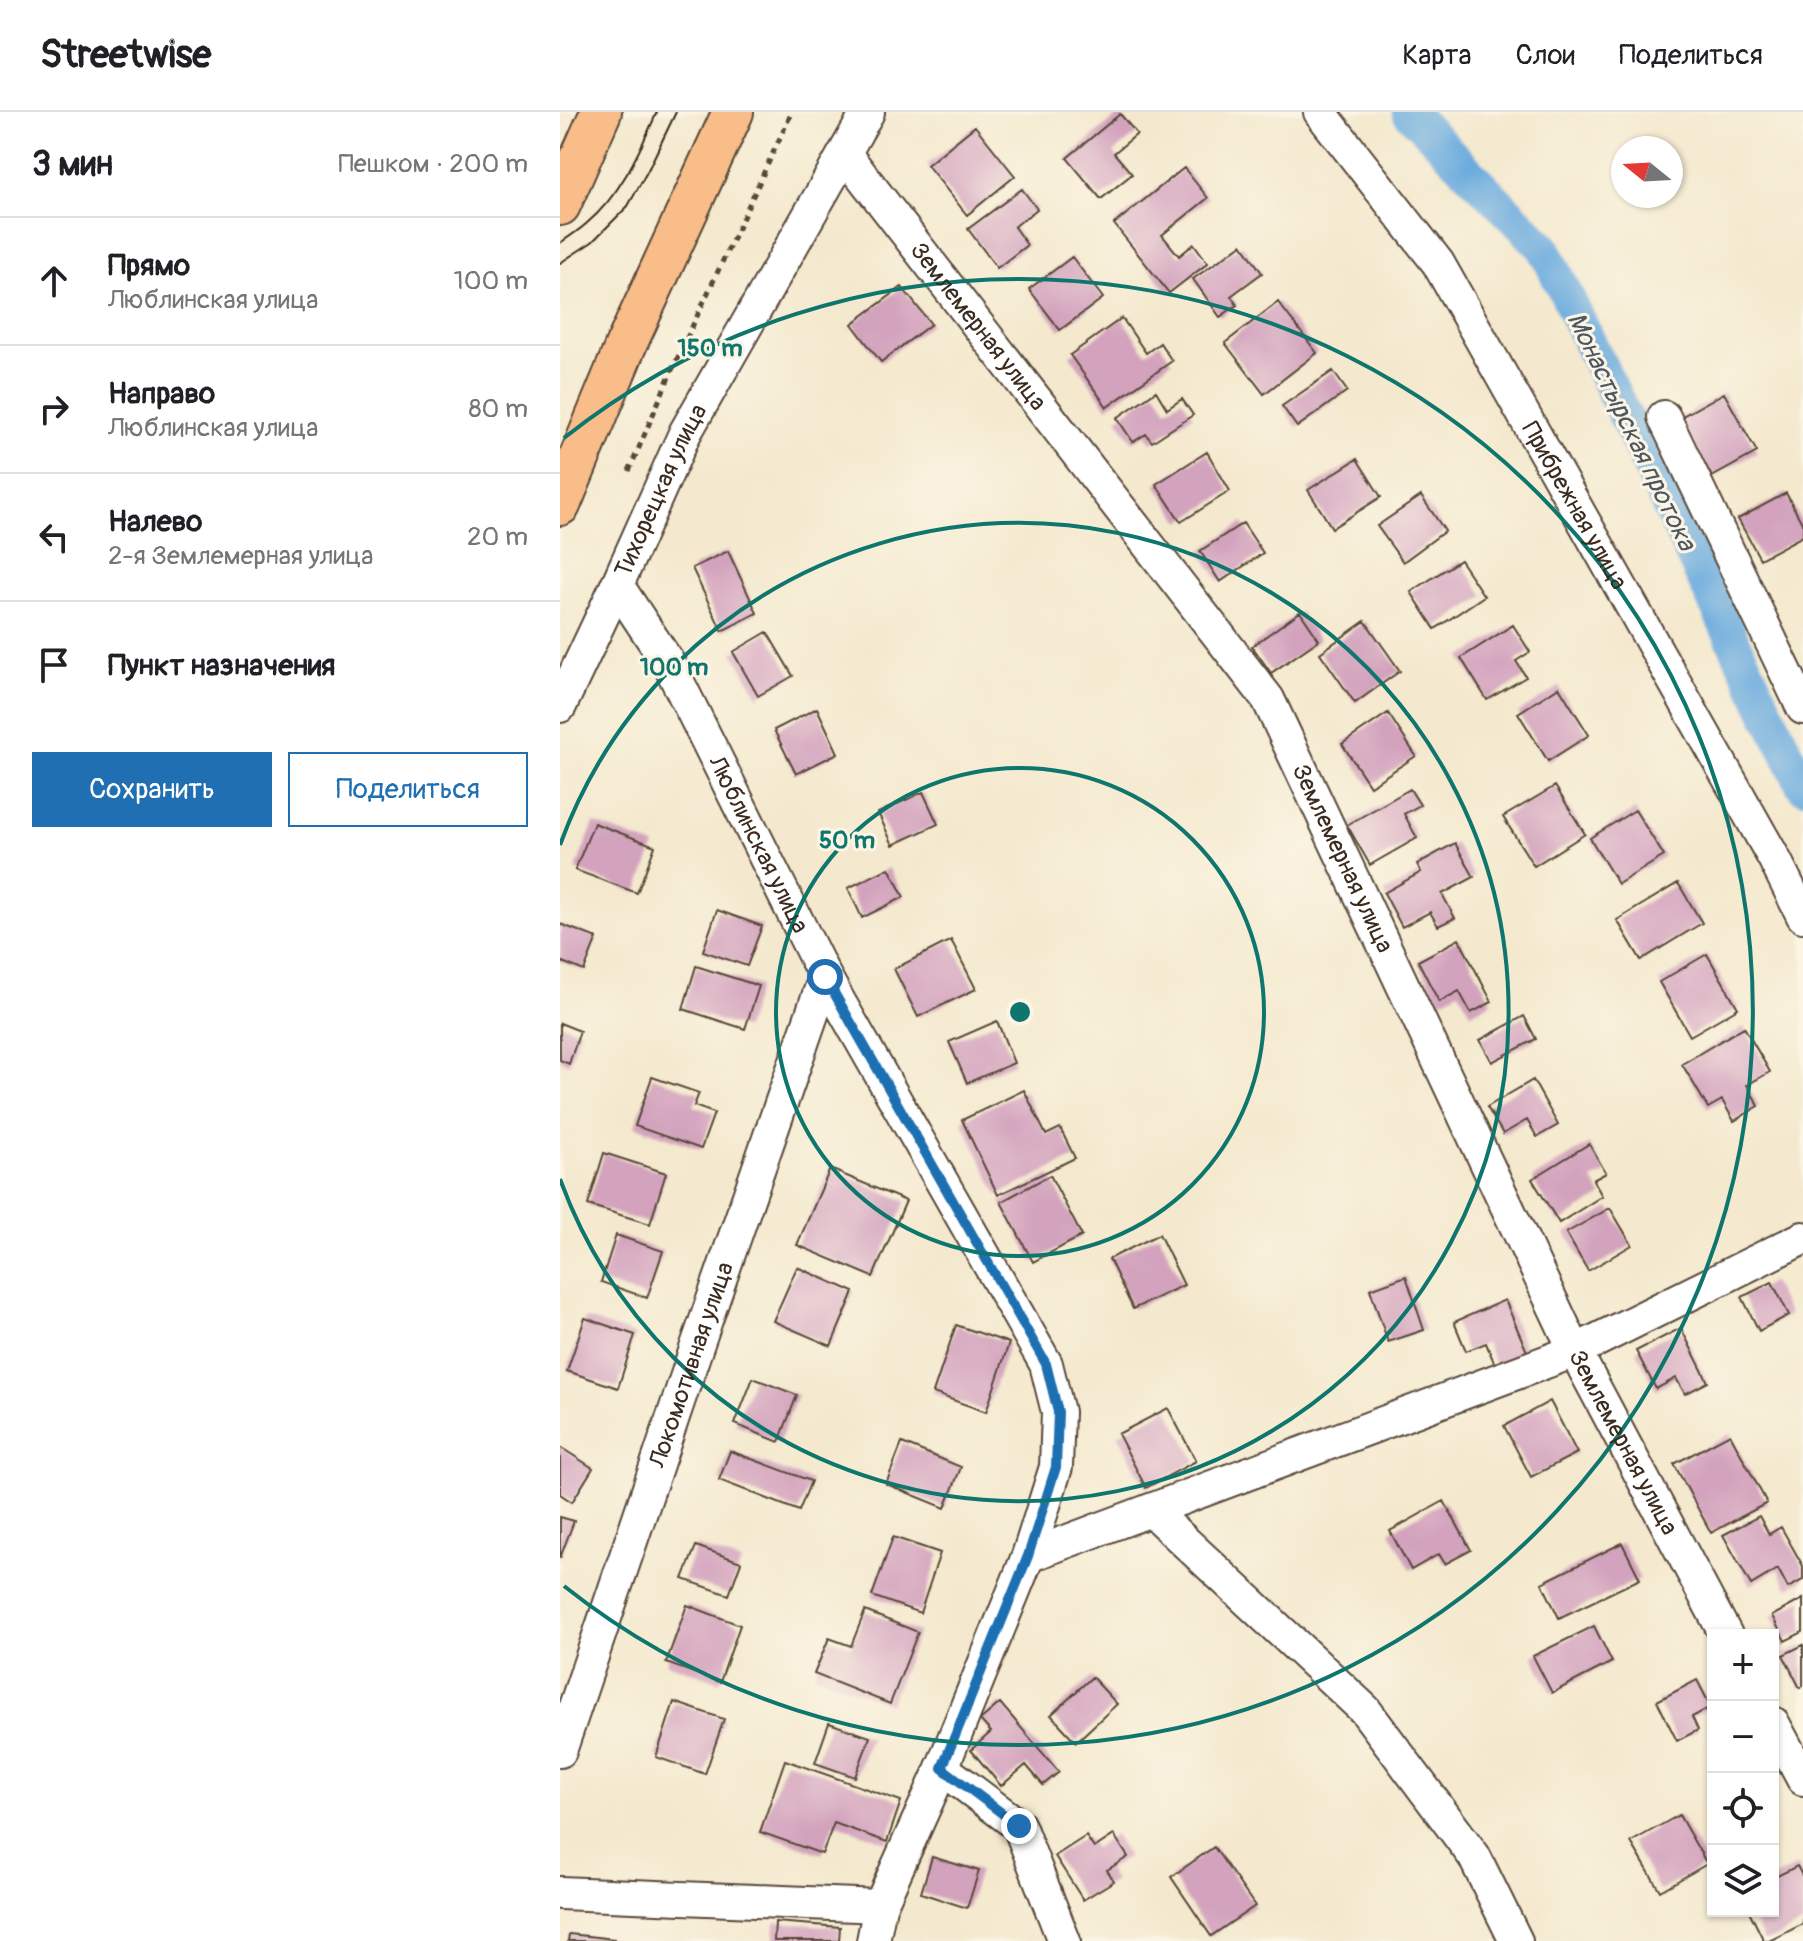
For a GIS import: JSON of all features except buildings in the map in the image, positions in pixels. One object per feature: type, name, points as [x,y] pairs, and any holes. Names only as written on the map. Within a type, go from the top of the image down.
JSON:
[{"type":"main road","points":[[560,205],[601,112]]},
{"type":"main road","points":[[560,505],[626,345],[733,112]]},
{"type":"street","name":"Тихорецкая улица","points":[[560,706],[685,433],[868,112]]},
{"type":"street","name":"Прибрежная улица","points":[[1320,112],[1438,263],[1775,860],[1803,916]]},
{"type":"street","name":"Землемерная улица","points":[[845,154],[1268,699],[1575,1351],[1723,1629]]},
{"type":"street","points":[[1664,417],[1803,708]]},
{"type":"street","name":"Люблинская улица","points":[[617,585],[669,664],[825,977],[1046,1364],[1058,1412],[1056,1467],[1028,1556],[942,1768],[880,1906],[873,1941]]},
{"type":"street","name":"Локомотивная улица","points":[[560,1751],[825,977]]},
{"type":"street","points":[[1028,1556],[1575,1351],[1803,1238]]},
{"type":"street","points":[[1151,1510],[1365,1710],[1474,1856],[1516,1941]]},
{"type":"street","points":[[1779,1734],[1803,1779]]},
{"type":"street","points":[[942,1768],[1019,1826],[1064,1941]]},
{"type":"street","points":[[560,1893],[880,1906]]},
{"type":"path","points":[[629,472],[672,370],[792,112]]},
{"type":"waterway","name":"Монастырская протока","points":[[1409,112],[1544,248],[1803,786]]},
{"type":"tram line","points":[[560,243],[586,224],[609,200],[628,172],[657,112]]},
{"type":"tram line","points":[[560,263],[592,242],[628,206],[676,112]]},
{"type":"route","points":[[825,977],[1046,1364],[1058,1412],[1056,1467],[1028,1556],[942,1768],[1019,1826]]}]
